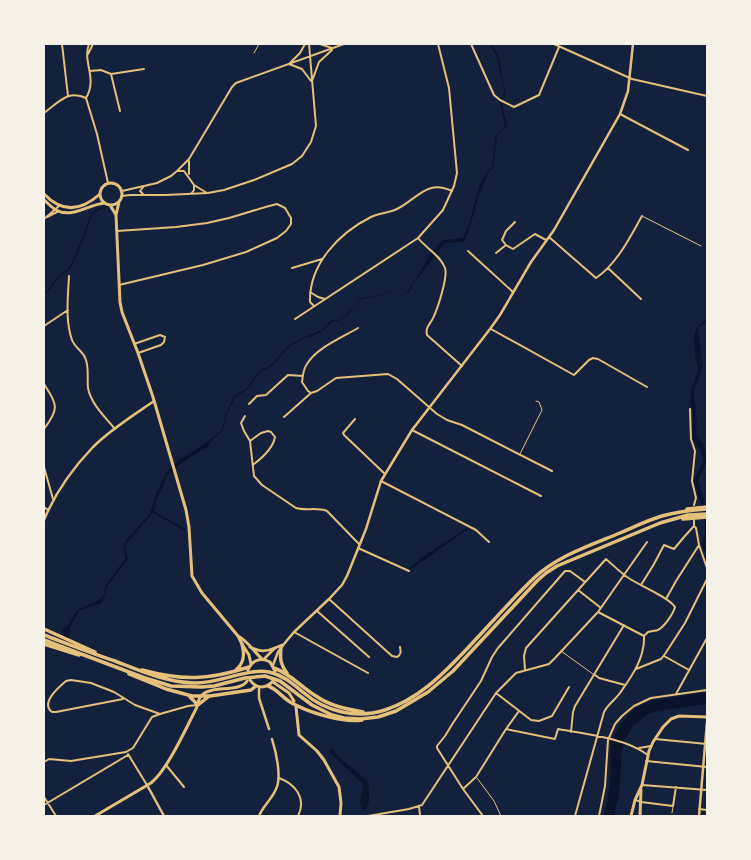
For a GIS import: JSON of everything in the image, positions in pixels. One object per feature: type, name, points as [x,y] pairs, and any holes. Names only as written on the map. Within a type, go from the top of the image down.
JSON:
[{"type":"highway","points":[[268,686],[291,703],[316,713],[345,721],[356,721],[396,711],[428,692],[453,671],[546,573],[564,562],[648,527],[707,508]]},
{"type":"highway","points":[[44,635],[166,680],[184,683],[211,682],[243,674],[264,671],[286,678],[309,698],[328,708],[346,713],[370,713],[383,710],[416,696],[433,683],[545,568],[573,553],[661,516],[688,513],[707,515]]},
{"type":"highway","points":[[44,629],[89,648],[102,657]]},
{"type":"highway","points":[[44,640],[107,664]]},
{"type":"highway","points":[[44,644],[114,666],[158,682],[178,687],[214,686],[266,676],[280,681],[312,706],[332,715],[344,718],[360,719],[378,716]]},
{"type":"highway","points":[[233,672],[242,664],[244,659],[242,644]]},
{"type":"highway","points":[[283,646],[280,662],[282,667],[308,691],[327,702],[349,709],[370,713]]},
{"type":"highway","points":[[119,663],[156,674],[190,678],[209,677],[249,667]]},
{"type":"highway","points":[[114,666],[137,678],[188,695],[200,697],[251,690],[258,687]]},
{"type":"highway","points":[[274,668],[289,675]]},
{"type":"highway","points":[[188,695],[198,705],[210,696]]},
{"type":"main road","points":[[44,194],[59,206],[66,208],[76,207],[90,202],[100,194],[102,188],[111,183],[117,185],[122,191],[122,196],[116,215],[120,302],[122,312],[154,401],[186,510],[192,576],[202,593],[238,636],[249,654],[249,667]]},
{"type":"main road","points":[[100,194],[105,203]]},
{"type":"main road","points":[[44,200],[57,211],[67,213],[73,213],[93,205],[105,203],[114,205],[120,202]]},
{"type":"main road","points":[[110,205],[116,215]]},
{"type":"main road","points":[[238,636],[244,639],[248,645],[274,668]]},
{"type":"main road","points":[[248,645],[256,650],[263,651],[275,648]]},
{"type":"main road","points":[[249,667],[254,662],[263,659]]},
{"type":"main road","points":[[95,816],[147,785],[159,776],[198,705],[200,697],[203,694],[242,685],[246,680],[258,687],[268,686],[273,681],[289,693],[294,700]]},
{"type":"main road","points":[[296,707],[299,735],[317,751],[324,760],[339,787],[340,816]]},
{"type":"main road","points":[[640,816],[641,787],[646,761],[655,739],[666,724],[675,717],[686,715],[707,717]]},
{"type":"main road","points":[[631,816],[635,800],[641,787]]},
{"type":"street","points":[[62,44],[68,96]]},
{"type":"street","points":[[89,44],[88,55],[91,88],[86,98],[99,141],[108,184]]},
{"type":"street","points":[[88,55],[93,44]]},
{"type":"street","points":[[289,64],[300,53],[305,44]]},
{"type":"street","points":[[122,196],[208,193],[224,190],[254,180],[292,164],[302,156],[311,142],[316,126],[309,44]]},
{"type":"street","points":[[320,44],[333,48]]},
{"type":"street","points":[[122,191],[157,183],[178,171],[189,159],[232,87],[241,81],[344,44]]},
{"type":"street","points":[[295,319],[418,238],[443,210],[452,191],[457,173],[449,88],[438,44]]},
{"type":"street","points":[[471,44],[494,95],[500,100],[514,107],[539,95],[560,47]]},
{"type":"street","points":[[554,44],[630,78],[707,96]]},
{"type":"street","points":[[274,668],[278,652],[294,632],[318,611],[342,584],[347,576],[358,548],[381,481],[385,474],[412,430],[490,329],[548,236],[554,230],[620,114],[625,102],[630,78],[633,44]]},
{"type":"street","points":[[312,82],[319,62],[333,48]]},
{"type":"street","points":[[289,64],[302,69],[312,82]]},
{"type":"street","points":[[90,71],[101,70],[111,74],[144,69]]},
{"type":"street","points":[[111,74],[120,110]]},
{"type":"street","points":[[44,113],[68,96],[75,94],[86,98]]},
{"type":"street","points":[[620,114],[688,150]]},
{"type":"street","points":[[189,159],[189,176]]},
{"type":"street","points":[[178,171],[184,170],[194,185],[208,193]]},
{"type":"street","points":[[144,185],[140,191],[145,196]]},
{"type":"street","points":[[191,194],[194,190],[194,185]]},
{"type":"street","points":[[314,306],[310,302],[309,291],[322,259],[331,247],[350,230],[372,216],[397,209],[423,191],[434,187],[452,191]]},
{"type":"street","points":[[117,231],[176,228],[207,223],[277,204],[286,208],[291,218],[290,224],[286,231],[277,238],[246,252],[203,265],[119,285]]},
{"type":"street","points":[[44,219],[57,211],[59,206]]},
{"type":"street","points":[[548,236],[596,278],[608,268],[628,240],[642,216]]},
{"type":"street","points":[[515,222],[504,235],[502,240],[506,245],[513,249],[536,234],[546,240]]},
{"type":"street","points":[[418,238],[437,257],[446,270],[446,277],[434,318],[427,326],[427,335],[462,366]]},
{"type":"street","points":[[496,253],[506,245]]},
{"type":"street","points":[[468,251],[513,292]]},
{"type":"street","points":[[292,268],[322,259]]},
{"type":"street","points":[[608,268],[642,299]]},
{"type":"street","points":[[69,276],[68,310],[74,346],[83,355],[86,361],[88,389],[92,400],[115,429]]},
{"type":"street","points":[[309,291],[318,297],[325,299]]},
{"type":"street","points":[[44,326],[68,310]]},
{"type":"street","points":[[311,392],[302,385],[302,376],[307,363],[316,353],[358,328]]},
{"type":"street","points":[[490,329],[574,375],[593,358],[598,359],[647,387]]},
{"type":"street","points":[[134,344],[160,335],[165,338],[161,345],[138,353]]},
{"type":"street","points":[[284,417],[311,392],[317,391],[336,378],[388,374],[397,379],[429,408],[447,420],[462,425],[552,471]]},
{"type":"street","points":[[249,404],[257,396],[266,395],[288,375],[302,376]]},
{"type":"street","points":[[44,384],[54,400],[56,409],[51,420],[44,429]]},
{"type":"street","points":[[44,520],[53,500],[93,447],[154,401]]},
{"type":"street","points":[[690,409],[691,439],[695,451],[692,481],[696,498],[694,505]]},
{"type":"street","points":[[245,416],[241,423],[250,441],[254,464],[254,476],[262,484],[296,508],[321,508],[327,511],[359,544]]},
{"type":"street","points":[[355,419],[343,433],[344,435],[385,474]]},
{"type":"street","points":[[412,430],[541,496]]},
{"type":"street","points":[[250,441],[265,432],[271,432],[275,437],[269,449],[254,464]]},
{"type":"street","points":[[44,467],[53,500]]},
{"type":"street","points":[[381,481],[476,530],[489,542]]},
{"type":"street","points":[[44,507],[48,510]]},
{"type":"street","points":[[694,520],[699,545],[707,568]]},
{"type":"street","points":[[641,585],[664,545],[674,549],[694,526]]},
{"type":"street","points":[[368,816],[419,806],[423,803],[496,693],[516,673],[549,664],[598,612],[647,542]]},
{"type":"street","points":[[666,599],[699,545]]},
{"type":"street","points":[[358,548],[409,571]]},
{"type":"street","points":[[525,670],[524,656],[526,648],[606,559],[625,575],[666,599],[675,607],[658,630],[648,632],[644,636],[644,643],[636,669],[620,694],[606,710],[575,816]]},
{"type":"street","points":[[483,816],[437,748],[481,681],[495,653],[565,571],[570,572],[586,582]]},
{"type":"street","points":[[636,669],[661,659],[664,656],[685,623],[707,579]]},
{"type":"street","points":[[578,590],[601,608]]},
{"type":"street","points":[[329,599],[392,656],[397,657],[401,654],[400,647]]},
{"type":"street","points":[[318,611],[369,657]]},
{"type":"street","points":[[598,612],[644,636]]},
{"type":"street","points":[[571,732],[573,712],[624,625]]},
{"type":"street","points":[[294,632],[299,633],[368,673]]},
{"type":"street","points":[[676,694],[707,638]]},
{"type":"street","points":[[263,659],[275,648],[283,646]]},
{"type":"street","points":[[664,656],[689,670]]},
{"type":"street","points":[[595,675],[599,678],[625,685]]},
{"type":"street","points":[[123,699],[56,712],[52,712],[48,702],[66,681],[71,680],[91,683],[114,692],[123,699],[135,705],[160,714]]},
{"type":"street","points":[[496,693],[531,720],[539,721],[552,716],[569,686]]},
{"type":"street","points":[[258,687],[259,698],[269,729]]},
{"type":"street","points":[[599,816],[605,786],[610,740],[615,724],[634,706],[650,698],[707,690]]},
{"type":"street","points":[[44,805],[127,753],[133,748],[152,717],[188,706],[198,705]]},
{"type":"street","points":[[463,788],[476,777],[519,711]]},
{"type":"street","points":[[699,816],[701,789],[705,767],[707,722]]},
{"type":"street","points":[[506,729],[555,739],[558,729],[598,737],[639,748],[648,755]]},
{"type":"street","points":[[259,816],[276,789],[279,778],[276,751],[272,739]]},
{"type":"street","points":[[655,739],[706,744]]},
{"type":"street","points":[[639,748],[652,745]]},
{"type":"street","points":[[44,762],[50,759],[71,761],[127,753]]},
{"type":"street","points":[[127,753],[164,816]]},
{"type":"street","points":[[646,761],[705,767]]},
{"type":"street","points":[[166,765],[184,787]]},
{"type":"street","points":[[279,778],[290,782],[300,794],[301,809],[298,816]]},
{"type":"street","points":[[641,787],[676,787],[707,790]]},
{"type":"street","points":[[635,800],[673,806],[676,787]]},
{"type":"street","points":[[44,797],[56,816]]},
{"type":"street","points":[[419,806],[420,816]]},
{"type":"street","points":[[700,809],[707,810]]},
{"type":"lane","points":[[254,53],[259,44]]},
{"type":"lane","points":[[642,216],[701,246]]},
{"type":"lane","points":[[520,454],[542,410],[539,402],[536,401]]},
{"type":"lane","points":[[560,651],[595,675]]},
{"type":"lane","points":[[476,777],[494,801],[501,816]]},
{"type":"lane","points":[[672,813],[673,806]]},
{"type":"water","points":[[490,44],[496,52],[501,67],[505,90],[504,95],[501,100],[507,126],[497,136],[493,167],[488,173],[479,195],[464,242],[445,243],[412,284],[409,293],[400,289],[408,292],[411,284],[432,252],[443,240],[463,238],[469,224],[479,186],[487,172],[492,167],[495,136],[503,129],[505,125],[499,99],[503,96],[504,90],[497,57]]},
{"type":"water","points":[[390,291],[376,297],[362,299],[345,317],[337,321],[332,322],[319,333],[308,338],[307,337],[289,347],[272,366],[260,372],[249,388],[235,397],[227,414],[223,430],[211,441],[208,447],[179,465],[166,477],[157,498],[154,511],[185,529],[185,531],[153,513],[125,546],[128,559],[107,587],[103,601],[100,604],[79,611],[67,633],[64,632],[77,610],[99,600],[104,595],[105,587],[109,580],[125,559],[124,545],[127,539],[150,514],[156,494],[167,471],[178,461],[203,445],[222,430],[225,416],[234,396],[248,387],[259,371],[271,365],[288,346],[303,338],[322,330],[331,320],[338,320],[344,317],[361,298],[376,296]]},
{"type":"water","points":[[707,319],[707,322],[700,326],[698,331],[703,366],[694,390],[694,397],[697,420],[696,434],[704,446],[707,456],[707,461],[698,480],[707,511],[707,537],[705,544],[707,553],[704,550],[702,543],[705,529],[703,512],[694,481],[702,465],[703,459],[701,452],[691,434],[693,419],[690,399],[698,369],[694,348],[694,337],[698,327]]},
{"type":"water","points":[[467,528],[468,529],[410,570],[409,569],[422,557]]},
{"type":"water","points":[[707,692],[707,704],[658,711],[648,714],[634,725],[625,739],[622,749],[619,795],[614,816],[604,816],[610,785],[611,746],[613,737],[623,721],[635,708],[650,701]]},
{"type":"water","points":[[332,747],[339,757],[368,781],[369,801],[365,810],[362,810],[360,802],[363,784],[329,752]]},
{"type":"waterway","points":[[44,294],[60,275],[69,269],[77,254],[91,216],[98,209],[106,207]]},
{"type":"waterway","points":[[64,636],[66,632]]}]
